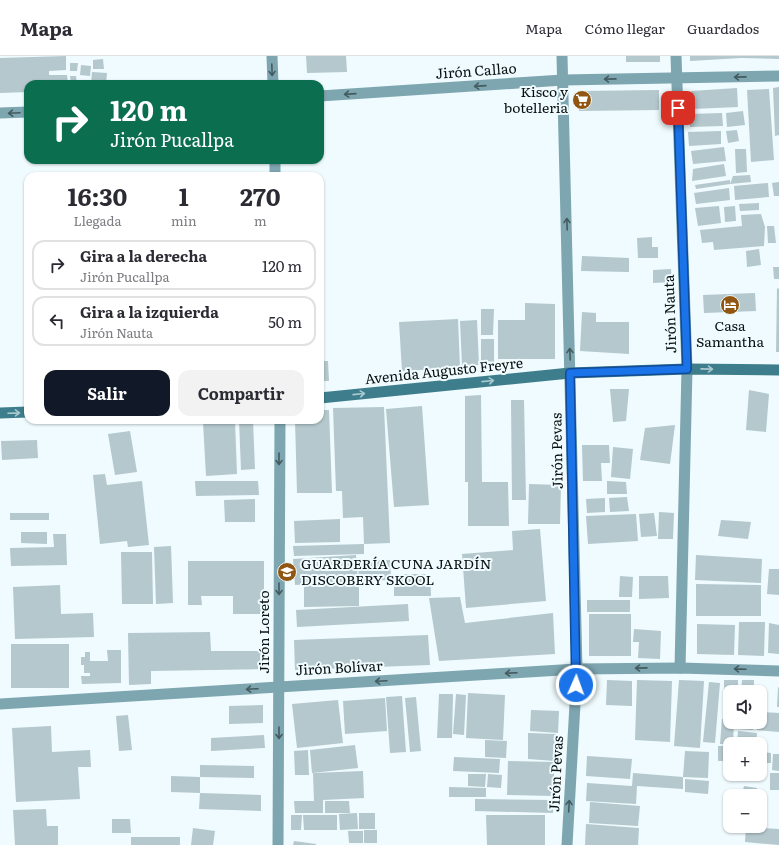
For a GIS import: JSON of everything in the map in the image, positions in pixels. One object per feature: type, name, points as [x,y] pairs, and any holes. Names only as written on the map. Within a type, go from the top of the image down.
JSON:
[{"type":"main road","name":"Avenida Augusto Freyre","points":[[324,398],[570,373],[687,369],[779,370]]},
{"type":"main road","points":[[0,413],[24,412]]},
{"type":"street","points":[[272,56],[273,80]]},
{"type":"street","name":"Jirón Pevas","points":[[562,56],[577,669],[567,845]]},
{"type":"street","name":"Jirón Nauta","points":[[676,56],[687,369],[680,668]]},
{"type":"street","name":"Jirón Callao","points":[[324,96],[563,80],[779,76]]},
{"type":"street","points":[[0,113],[24,112]]},
{"type":"street","name":"Jirón Loreto","points":[[278,845],[280,424]]},
{"type":"street","name":"Jirón Bolívar","points":[[0,704],[577,669],[680,668],[779,671]]},
{"type":"building","points":[[66,56],[66,70],[49,71],[49,75],[67,75],[68,80],[24,80],[24,92],[0,93],[0,58]]},
{"type":"building","points":[[306,56],[346,56],[347,72],[307,73]]},
{"type":"building","points":[[626,56],[660,56],[660,62],[626,62]]},
{"type":"building","points":[[690,56],[779,56],[779,59],[741,58],[690,61]]},
{"type":"building","points":[[103,59],[104,69],[93,69],[93,60]]},
{"type":"building","points":[[70,63],[78,63],[77,71],[70,71]]},
{"type":"building","points":[[81,65],[91,66],[90,76],[80,75]]},
{"type":"building","points":[[92,72],[107,73],[106,80],[91,80]]},
{"type":"building","points":[[70,76],[76,76],[76,80],[70,80]]},
{"type":"building","points":[[779,87],[779,135],[775,136],[773,88]]},
{"type":"building","points":[[737,88],[738,107],[692,109],[691,91]]},
{"type":"building","points":[[769,89],[774,160],[751,162],[747,90]]},
{"type":"building","points":[[659,90],[659,110],[579,111],[579,91]]},
{"type":"building","points":[[743,111],[745,125],[727,127],[726,113]]},
{"type":"building","points":[[722,113],[723,126],[690,127],[689,114]]},
{"type":"building","points":[[737,130],[739,141],[728,143],[726,131]]},
{"type":"building","points":[[721,131],[721,144],[689,146],[688,132]]},
{"type":"building","points":[[724,147],[726,161],[693,164],[691,151]]},
{"type":"building","points":[[735,149],[746,149],[747,172],[736,173]]},
{"type":"building","points":[[724,164],[726,176],[692,181],[693,169]]},
{"type":"building","points":[[750,175],[751,182],[730,184],[733,176]]},
{"type":"building","points":[[730,180],[730,184],[696,189],[695,185]]},
{"type":"building","points":[[779,182],[779,196],[774,196],[772,183]]},
{"type":"building","points":[[768,183],[769,197],[735,200],[734,186]]},
{"type":"building","points":[[729,188],[730,200],[696,204],[694,193]]},
{"type":"building","points":[[759,203],[759,210],[740,211],[739,204]]},
{"type":"building","points":[[719,206],[721,223],[698,226],[695,208]]},
{"type":"building","points":[[735,206],[736,221],[725,222],[724,207]]},
{"type":"building","points":[[761,214],[765,227],[764,246],[714,250],[713,242],[702,243],[700,230],[742,226],[741,215]]},
{"type":"building","points":[[767,226],[774,226],[776,243],[768,243]]},
{"type":"building","points":[[652,237],[652,247],[658,247],[658,258],[638,258],[637,238]]},
{"type":"building","points":[[759,249],[761,265],[747,267],[746,251]]},
{"type":"building","points":[[582,256],[629,258],[629,272],[581,271]]},
{"type":"building","points":[[773,267],[779,267],[779,279],[774,279]]},
{"type":"building","points":[[671,269],[672,282],[653,283],[653,270]]},
{"type":"building","points":[[777,288],[779,289],[779,352],[776,352]]},
{"type":"building","points":[[755,293],[756,311],[704,313],[703,295]]},
{"type":"building","points":[[525,303],[555,304],[555,359],[498,359],[498,320],[525,320]]},
{"type":"building","points":[[481,309],[494,309],[493,335],[481,335]]},
{"type":"building","points":[[582,312],[596,313],[596,322],[629,322],[629,354],[580,351]]},
{"type":"building","points":[[458,319],[460,368],[402,371],[399,322]]},
{"type":"building","points":[[477,320],[479,365],[462,365],[460,321]]},
{"type":"building","points":[[481,339],[494,339],[494,362],[481,361]]},
{"type":"building","points":[[324,361],[328,361],[329,381],[324,381]]},
{"type":"building","points":[[610,389],[629,389],[626,421],[613,422]]},
{"type":"building","points":[[749,390],[769,394],[766,432],[746,430]]},
{"type":"building","points":[[481,395],[482,482],[508,482],[509,526],[468,526],[468,482],[465,482],[465,396]]},
{"type":"building","points":[[511,400],[524,400],[526,500],[512,500]]},
{"type":"building","points":[[422,406],[429,505],[394,507],[386,409]]},
{"type":"building","points":[[384,407],[390,543],[364,544],[363,517],[343,518],[342,491],[336,491],[333,408]]},
{"type":"building","points":[[324,410],[329,410],[332,493],[297,493],[295,424],[324,424]]},
{"type":"building","points":[[203,424],[235,424],[237,474],[206,476]]},
{"type":"building","points":[[239,424],[253,424],[255,469],[241,470]]},
{"type":"building","points":[[675,425],[670,464],[640,460],[645,428]]},
{"type":"building","points":[[130,431],[137,472],[115,475],[108,434]]},
{"type":"building","points":[[37,440],[38,458],[2,460],[1,441]]},
{"type":"building","points":[[582,445],[609,445],[610,463],[601,463],[602,481],[583,481]]},
{"type":"building","points":[[613,447],[633,449],[630,479],[611,477]]},
{"type":"building","points":[[105,474],[107,485],[142,481],[149,545],[128,547],[127,541],[100,544],[93,475]]},
{"type":"building","points":[[195,481],[258,481],[259,495],[196,496]]},
{"type":"building","points":[[607,481],[626,482],[627,494],[607,494]]},
{"type":"building","points":[[529,484],[561,485],[560,524],[528,524]]},
{"type":"building","points":[[627,497],[629,511],[610,512],[609,498]]},
{"type":"building","points":[[605,498],[605,512],[587,513],[586,499]]},
{"type":"building","points":[[255,499],[255,522],[225,522],[224,500]]},
{"type":"building","points":[[659,512],[674,513],[673,539],[658,539]]},
{"type":"building","points":[[10,513],[49,513],[49,520],[10,520]]},
{"type":"building","points":[[654,513],[657,536],[641,537],[639,514]]},
{"type":"building","points":[[636,514],[638,541],[588,544],[586,516]]},
{"type":"building","points":[[340,519],[340,542],[295,543],[294,521]]},
{"type":"building","points":[[721,520],[751,522],[748,539],[718,536]]},
{"type":"building","points":[[540,529],[546,601],[466,608],[462,554],[513,550],[512,531]]},
{"type":"building","points":[[21,532],[47,532],[47,544],[21,543]]},
{"type":"building","points":[[53,534],[66,534],[67,565],[11,566],[10,548],[54,547]]},
{"type":"building","points":[[364,544],[364,554],[294,556],[293,546]]},
{"type":"building","points":[[171,546],[173,603],[156,604],[154,547]]},
{"type":"building","points":[[121,552],[152,552],[153,604],[122,604]]},
{"type":"building","points":[[356,555],[358,581],[295,585],[293,559]]},
{"type":"building","points":[[696,555],[762,559],[761,583],[695,580]]},
{"type":"building","points":[[390,560],[391,580],[359,581],[358,561]]},
{"type":"building","points":[[188,561],[264,561],[264,614],[233,614],[233,596],[201,596],[202,605],[188,605]]},
{"type":"building","points":[[769,569],[779,569],[779,595],[767,594]]},
{"type":"building","points":[[394,574],[430,574],[431,596],[394,596]]},
{"type":"building","points":[[620,576],[633,577],[632,597],[619,597]]},
{"type":"building","points":[[639,576],[668,576],[669,598],[639,599]]},
{"type":"building","points":[[359,584],[359,606],[304,607],[304,585]]},
{"type":"building","points":[[696,584],[761,585],[761,616],[696,616]]},
{"type":"building","points":[[60,585],[61,614],[93,613],[94,637],[15,639],[13,587]]},
{"type":"building","points":[[460,597],[465,623],[553,613],[555,654],[439,661],[429,598]]},
{"type":"building","points":[[587,600],[630,600],[630,612],[587,612]]},
{"type":"building","points":[[408,604],[409,621],[297,627],[296,610]]},
{"type":"building","points":[[589,614],[631,614],[631,656],[589,656]]},
{"type":"building","points":[[739,622],[765,622],[764,656],[738,655]]},
{"type":"building","points":[[769,623],[779,625],[779,654],[768,653]]},
{"type":"building","points":[[697,624],[735,625],[734,655],[697,654]]},
{"type":"building","points":[[634,629],[661,631],[660,659],[638,658],[639,642],[633,642]]},
{"type":"building","points":[[210,632],[211,651],[263,651],[263,669],[151,671],[151,684],[129,685],[128,633]]},
{"type":"building","points":[[428,635],[430,665],[295,670],[294,640]]},
{"type":"building","points":[[11,644],[69,644],[69,688],[11,688]]},
{"type":"building","points":[[107,650],[121,650],[121,683],[82,684],[81,676],[90,676],[90,673],[84,673],[84,665],[81,665],[81,657],[85,657],[85,652],[90,652],[90,661],[108,661]]},
{"type":"building","points":[[607,680],[632,681],[632,706],[606,705]]},
{"type":"building","points":[[637,680],[672,681],[670,742],[635,740]]},
{"type":"building","points":[[679,680],[704,681],[700,748],[674,746]]},
{"type":"building","points":[[724,680],[738,680],[738,685],[724,685]]},
{"type":"building","points":[[742,680],[754,680],[754,685],[742,685]]},
{"type":"building","points":[[709,682],[720,683],[715,743],[703,742]]},
{"type":"building","points":[[778,687],[779,707],[777,707]]},
{"type":"building","points":[[468,693],[505,695],[503,740],[466,738]]},
{"type":"building","points":[[439,694],[453,694],[452,738],[437,738]]},
{"type":"building","points":[[456,694],[466,695],[464,735],[453,734]]},
{"type":"building","points":[[402,696],[406,752],[390,753],[386,697]]},
{"type":"building","points":[[416,697],[421,751],[410,752],[405,698]]},
{"type":"building","points":[[385,698],[387,731],[345,734],[343,701]]},
{"type":"building","points":[[338,700],[343,743],[297,748],[292,704]]},
{"type":"building","points":[[263,705],[263,723],[229,724],[229,706]]},
{"type":"building","points":[[531,710],[559,711],[558,733],[530,731]]},
{"type":"building","points":[[767,712],[779,713],[779,732],[757,730],[767,729]]},
{"type":"building","points":[[128,715],[132,750],[119,751],[116,716]]},
{"type":"building","points":[[723,719],[723,729],[734,729],[733,737],[723,737],[723,744],[720,744]]},
{"type":"building","points":[[51,726],[52,752],[90,750],[91,767],[78,767],[80,799],[16,802],[12,728]]},
{"type":"building","points":[[738,731],[757,733],[757,737],[738,737]]},
{"type":"building","points":[[528,733],[556,734],[555,761],[528,759]]},
{"type":"building","points":[[264,735],[265,748],[211,751],[211,738]]},
{"type":"building","points":[[485,740],[507,741],[506,758],[485,757]]},
{"type":"building","points":[[355,745],[358,768],[312,773],[310,750]]},
{"type":"building","points":[[718,746],[723,746],[723,761],[718,761]]},
{"type":"building","points":[[308,750],[309,775],[295,775],[294,751]]},
{"type":"building","points":[[685,751],[709,752],[708,778],[683,777]]},
{"type":"building","points":[[767,753],[771,753],[771,763],[767,763]]},
{"type":"building","points":[[773,754],[779,754],[779,771],[772,770]]},
{"type":"building","points":[[587,756],[632,759],[630,779],[586,776]]},
{"type":"building","points":[[454,757],[500,759],[499,773],[453,771]]},
{"type":"building","points":[[508,761],[554,762],[554,796],[507,795]]},
{"type":"building","points":[[200,765],[254,766],[254,778],[200,777]]},
{"type":"building","points":[[363,771],[364,798],[323,800],[323,813],[295,813],[294,801],[314,801],[313,773]]},
{"type":"building","points":[[633,773],[683,777],[683,789],[637,786],[636,804],[586,801],[587,783],[632,786]]},
{"type":"building","points":[[770,773],[779,773],[779,790],[770,790]]},
{"type":"building","points":[[468,774],[486,774],[485,787],[468,786]]},
{"type":"building","points":[[488,774],[502,775],[501,788],[487,787]]},
{"type":"building","points":[[171,776],[200,777],[200,793],[171,792]]},
{"type":"building","points":[[685,779],[709,781],[708,794],[685,792]]},
{"type":"building","points":[[744,786],[757,788],[757,789],[743,789]]},
{"type":"building","points":[[449,787],[486,788],[486,797],[449,797]]},
{"type":"building","points":[[200,793],[261,795],[261,811],[199,809]]},
{"type":"building","points":[[475,799],[554,800],[553,813],[475,811]]},
{"type":"building","points":[[325,801],[349,801],[350,813],[325,813]]},
{"type":"building","points":[[590,802],[640,806],[638,826],[589,823]]},
{"type":"building","points":[[46,809],[47,826],[58,826],[58,845],[15,845],[13,810]]},
{"type":"building","points":[[357,813],[358,829],[340,830],[339,814]]},
{"type":"building","points":[[359,813],[375,813],[375,829],[359,829]]},
{"type":"building","points":[[291,815],[302,815],[301,830],[291,830]]},
{"type":"building","points":[[303,815],[337,815],[337,830],[304,830]]},
{"type":"building","points":[[486,815],[545,815],[545,845],[487,845]]},
{"type":"building","points":[[112,819],[130,819],[131,833],[112,833]]},
{"type":"building","points":[[586,824],[639,828],[638,845],[585,845]]},
{"type":"building","points":[[193,828],[215,831],[213,845],[191,845]]},
{"type":"building","points":[[767,828],[779,829],[779,845],[745,842],[746,833],[767,833]]},
{"type":"building","points":[[364,830],[377,830],[377,843],[364,843]]},
{"type":"building","points":[[348,831],[363,831],[363,843],[349,843]]},
{"type":"building","points":[[131,837],[180,837],[180,845],[131,845]]},
{"type":"building","points":[[294,841],[316,844],[316,845],[293,845]]},
{"type":"place","name":"Kisco y botelleria","points":[[582,100]]},
{"type":"place","name":"Casa Samantha","points":[[730,305]]},
{"type":"place","name":"GUARDERÍA CUNA JARDÍN DISCOBERY SKOOL","points":[[287,572]]},
{"type":"route","points":[[576,685],[577,669],[570,373],[687,369],[678,108]]}]
